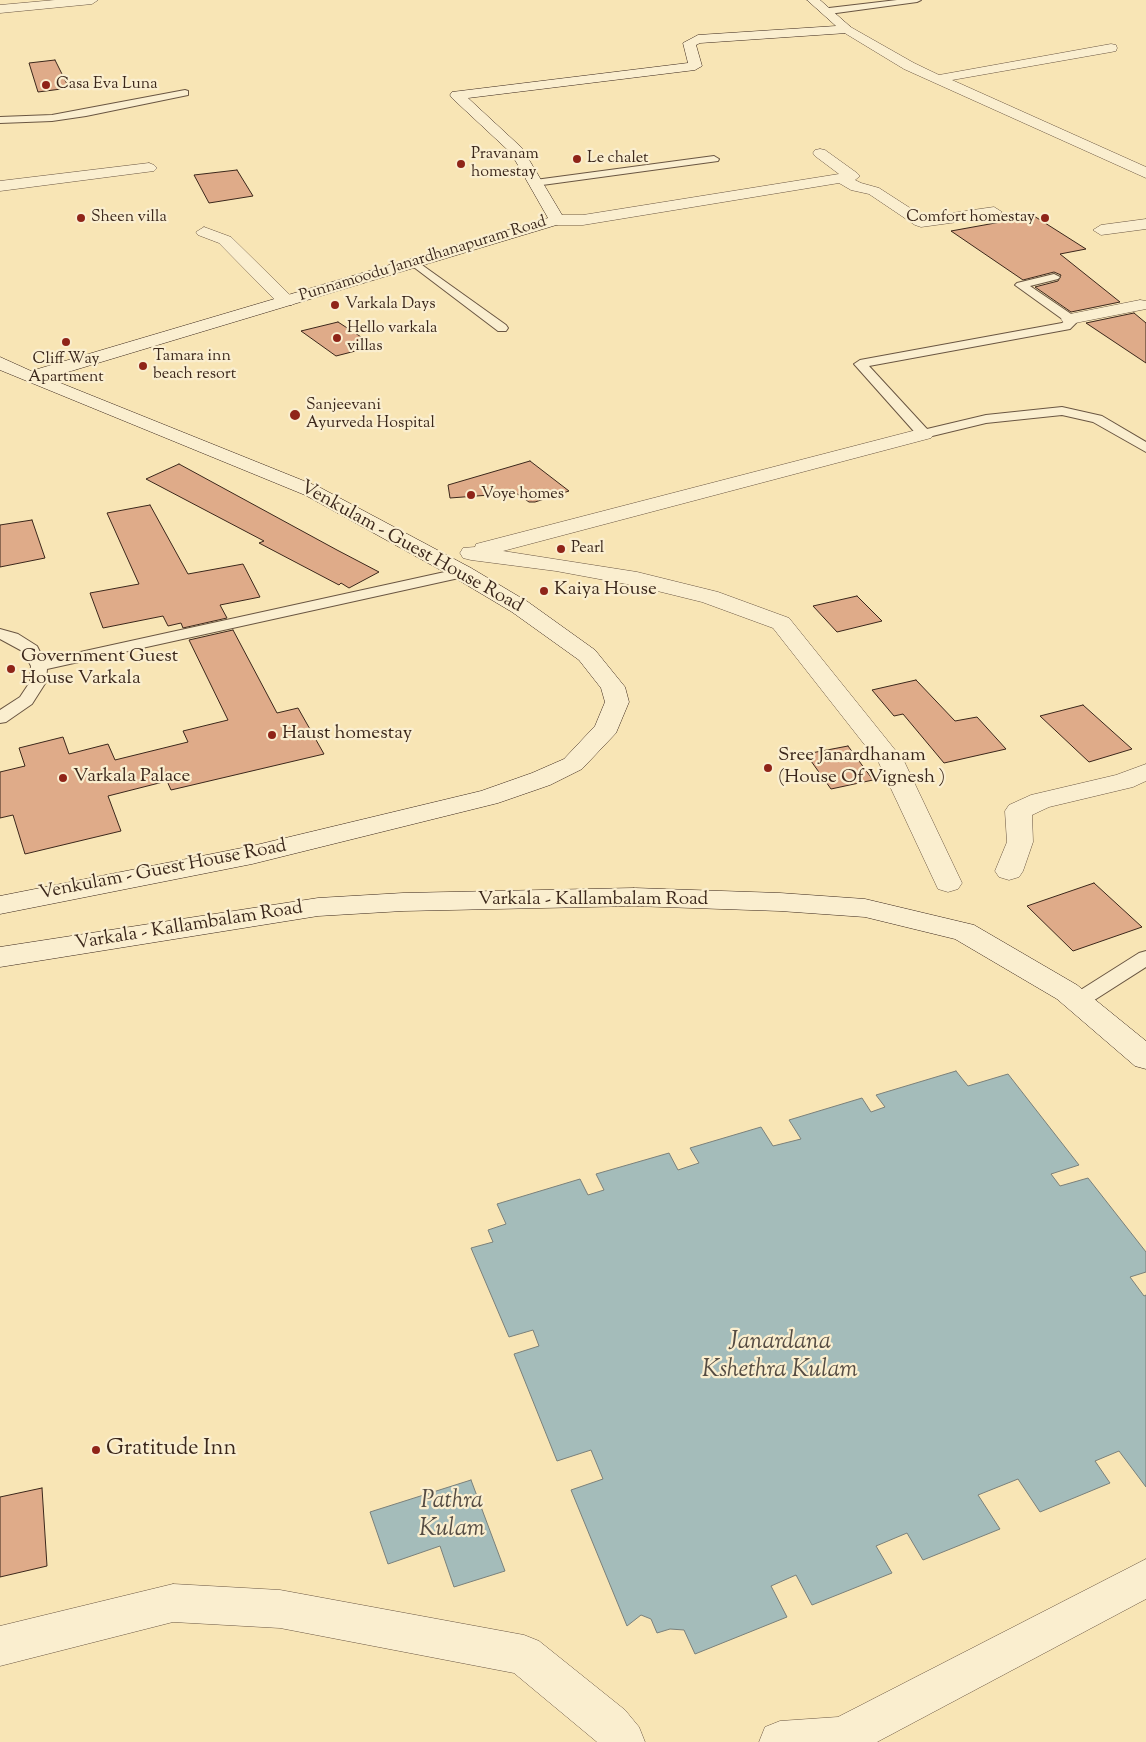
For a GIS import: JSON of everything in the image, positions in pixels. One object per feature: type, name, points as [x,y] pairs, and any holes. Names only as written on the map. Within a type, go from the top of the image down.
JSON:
[{"type":"street","points":[[0,9],[92,0]]},
{"type":"street","points":[[814,0],[848,29],[909,66],[1146,173]]},
{"type":"street","name":"Punnamoodu Janardhanapuram Road","points":[[30,377],[557,220],[517,151],[457,95],[696,66],[689,43],[698,39],[848,29]]},
{"type":"street","points":[[938,78],[1111,48]]},
{"type":"street","points":[[557,220],[583,220],[747,192],[844,179],[852,176],[820,153]]},
{"type":"street","points":[[0,186],[149,168]]},
{"type":"street","points":[[844,179],[856,187],[874,191],[921,222],[994,212]]},
{"type":"street","points":[[1101,230],[1146,224]]},
{"type":"street","points":[[204,232],[225,240],[286,301]]},
{"type":"street","points":[[1120,294],[1143,305]]},
{"type":"street","points":[[1070,320],[1143,305]]},
{"type":"street","name":"Venkulam - Guest House Road","points":[[0,363],[30,377],[312,491],[460,563],[587,655],[613,687],[617,702],[607,728],[574,764],[541,779],[489,797],[252,855],[0,906]]},
{"type":"street","points":[[460,563],[924,434]]},
{"type":"street","points":[[460,563],[556,564],[637,579],[710,597],[781,622],[891,761],[948,882]]},
{"type":"street","points":[[1009,871],[1020,842],[1018,811],[1040,801],[1124,781],[1146,772]]},
{"type":"street","name":"Varkala - Kallambalam Road","points":[[0,957],[318,907],[403,902],[634,898],[780,902],[864,908],[964,932],[1012,958],[1141,1045]]},
{"type":"street","points":[[780,1742],[841,1738],[1146,1578]]},
{"type":"street","points":[[0,1646],[173,1603],[280,1609],[524,1656],[610,1726],[624,1742]]},
{"type":"lane","points":[[828,11],[917,0]]},
{"type":"lane","points":[[0,120],[52,118],[185,93]]},
{"type":"lane","points":[[535,183],[714,159]]},
{"type":"lane","points":[[415,263],[502,328]]},
{"type":"lane","points":[[1054,277],[1021,285],[1070,320],[1071,322],[1066,326],[860,364],[924,434],[986,419],[1062,411],[1097,419],[1146,448]]},
{"type":"lane","points":[[40,666],[460,563]]},
{"type":"lane","points":[[0,634],[12,638],[31,649],[40,666],[38,682],[26,700],[0,718]]},
{"type":"lane","points":[[1078,1001],[1146,958]]},
{"type":"water","name":"Janardana Kshethra Kulam","points":[[956,1071],[968,1086],[1008,1074],[1079,1165],[1051,1174],[1060,1186],[1088,1178],[1146,1252],[1146,1272],[1130,1277],[1144,1296],[1146,1295],[1146,1487],[1119,1451],[1095,1461],[1110,1483],[1040,1512],[1018,1479],[978,1495],[1000,1529],[923,1560],[907,1533],[876,1546],[892,1573],[812,1605],[796,1575],[771,1586],[787,1617],[695,1654],[684,1630],[670,1629],[657,1633],[651,1619],[641,1615],[627,1626],[571,1490],[603,1479],[591,1450],[557,1461],[514,1354],[539,1346],[533,1330],[509,1337],[471,1248],[493,1242],[488,1230],[506,1224],[497,1204],[580,1179],[588,1195],[604,1190],[596,1174],[669,1153],[678,1170],[699,1163],[690,1148],[761,1127],[773,1146],[801,1139],[789,1120],[862,1098],[871,1112],[885,1107],[876,1095]]},
{"type":"water","name":"Pathra Kulam","points":[[471,1480],[505,1571],[454,1587],[440,1546],[388,1564],[370,1512]]},
{"type":"building","points":[[55,60],[69,88],[38,92],[29,63]]},
{"type":"building","points":[[237,170],[253,196],[209,203],[194,175]]},
{"type":"building","points":[[1034,216],[1086,249],[1060,254],[1120,302],[1071,312],[1035,287],[1058,281],[1061,275],[1054,272],[1023,280],[951,231]]},
{"type":"building","points":[[1134,313],[1146,323],[1146,363],[1086,323]]},
{"type":"building","name":"Hello varkala villas","points":[[338,322],[375,346],[336,356],[301,331]]},
{"type":"building","points":[[530,461],[569,491],[535,502],[529,502],[516,493],[450,498],[448,485]]},
{"type":"building","points":[[179,464],[379,572],[349,588],[341,583],[339,585],[259,543],[264,541],[146,479]]},
{"type":"building","points":[[150,505],[188,574],[243,564],[260,597],[220,605],[227,618],[183,628],[181,623],[168,626],[163,616],[103,628],[90,593],[139,584],[107,513]]},
{"type":"building","points":[[32,520],[45,558],[0,567],[0,525]]},
{"type":"building","points":[[857,596],[882,621],[837,632],[813,606]]},
{"type":"building","points":[[233,630],[277,713],[298,708],[324,754],[171,790],[167,781],[108,796],[121,831],[25,854],[13,815],[0,818],[0,772],[25,766],[19,748],[63,737],[69,754],[108,744],[115,760],[188,742],[183,731],[228,720],[189,640]]},
{"type":"building","points":[[916,680],[955,721],[977,717],[1006,749],[944,763],[903,714],[894,716],[872,690]]},
{"type":"building","points":[[1083,705],[1132,749],[1089,762],[1040,716]]},
{"type":"building","points":[[848,746],[873,780],[831,789],[806,754]]},
{"type":"building","points":[[1094,883],[1142,927],[1073,951],[1027,906]]},
{"type":"building","points":[[42,1488],[47,1566],[0,1577],[0,1497]]},
{"type":"place","name":"Casa Eva Luna","points":[[46,85]]},
{"type":"place","name":"Le chalet","points":[[577,159]]},
{"type":"place","name":"Pravanam homestay","points":[[461,164]]},
{"type":"place","name":"Sheen villa","points":[[81,218]]},
{"type":"place","name":"Comfort homestay","points":[[1045,218]]},
{"type":"place","name":"Varkala Days","points":[[335,305]]},
{"type":"place","name":"Hello varkala villas","points":[[337,338]]},
{"type":"place","name":"Cliff Way Apartment","points":[[66,342]]},
{"type":"place","name":"Tamara inn beach resort","points":[[143,366]]},
{"type":"place","name":"Sanjeevani Ayurveda Hospital","points":[[295,415]]},
{"type":"place","name":"Voye homes","points":[[471,495]]},
{"type":"place","name":"Pearl","points":[[561,549]]},
{"type":"place","name":"Kaiya House","points":[[544,591]]},
{"type":"place","name":"Government Guest House Varkala","points":[[11,669]]},
{"type":"place","name":"Haust homestay","points":[[272,735]]},
{"type":"place","name":"Sree Janardhanam (House Of Vignesh )","points":[[768,768]]},
{"type":"place","name":"Varkala Palace","points":[[63,778]]},
{"type":"place","name":"Gratitude Inn","points":[[96,1450]]}]
